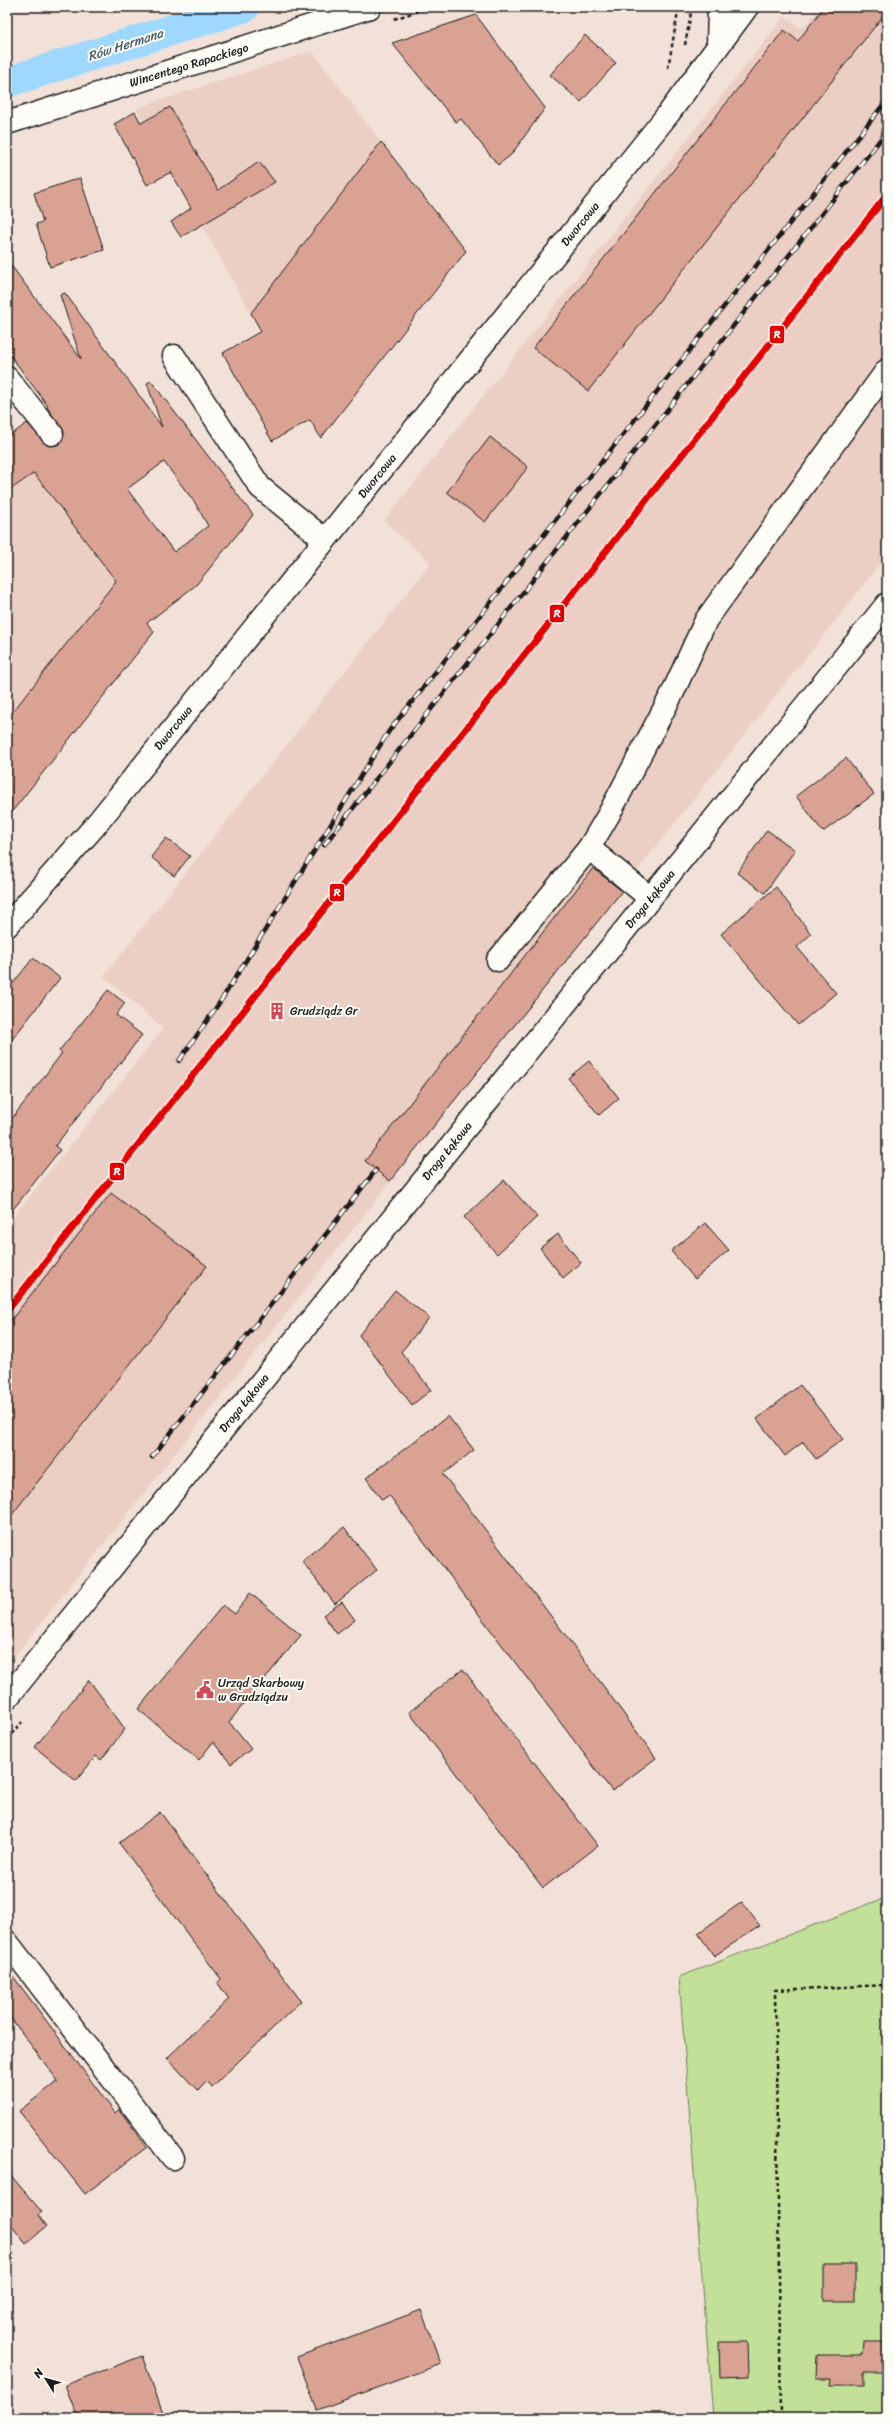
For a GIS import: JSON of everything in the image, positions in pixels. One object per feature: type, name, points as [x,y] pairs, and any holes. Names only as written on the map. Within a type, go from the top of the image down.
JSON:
[{"type":"street","name":"Wincentego Rapackiego","points":[[7,123],[370,7]]},
{"type":"street","points":[[718,48],[719,7]]},
{"type":"street","name":"Dworcowa","points":[[7,926],[94,828],[669,113],[718,48],[741,11]]},
{"type":"street","points":[[174,356],[260,487],[325,540]]},
{"type":"street","points":[[498,960],[589,848],[609,814],[673,692],[706,620],[887,370]]},
{"type":"street","points":[[7,378],[52,434]]},
{"type":"street","name":"Droga Łąkowa","points":[[7,1698],[887,604]]},
{"type":"street","points":[[589,848],[650,898]]},
{"type":"street","points":[[7,1942],[173,2158]]},
{"type":"path","points":[[668,70],[679,7]]},
{"type":"path","points":[[7,1740],[22,1722]]},
{"type":"path","points":[[781,2418],[775,1990],[887,1986]]},
{"type":"shaded area","points":[[820,7],[887,7],[887,555],[7,1666],[7,1225],[163,1029],[104,976],[431,563],[384,521],[784,17],[802,29]]},
{"type":"shaded area","points":[[312,51],[381,142],[261,331],[136,108]]},
{"type":"shaded area","points":[[34,473],[154,632],[7,818],[7,493]]},
{"type":"green space","points":[[887,1897],[887,2418],[713,2418],[679,1977]]},
{"type":"building","points":[[824,7],[887,7],[887,11],[588,391],[533,348],[784,30],[798,41]]},
{"type":"building","points":[[476,15],[545,108],[511,155],[498,165],[461,119],[456,122],[392,43]]},
{"type":"building","points":[[585,35],[616,63],[581,102],[550,75]]},
{"type":"building","points":[[170,107],[218,190],[259,162],[275,182],[181,237],[171,222],[191,208],[171,172],[147,185],[114,124],[135,112],[141,123]]},
{"type":"building","points":[[381,142],[466,251],[321,438],[310,420],[272,441],[223,353],[261,331],[251,313]]},
{"type":"building","points":[[80,178],[104,250],[50,267],[36,224],[43,222],[34,193]]},
{"type":"building","points":[[7,260],[81,359],[60,295],[65,293],[162,427],[147,383],[151,381],[253,515],[196,585],[147,623],[154,632],[7,818],[7,719],[116,581],[34,473],[7,492],[7,438],[27,423],[48,446],[60,444],[64,432],[47,407],[48,406],[7,351]],"holes":[[[164,462],[195,503],[208,526],[174,552],[127,489]]]},
{"type":"building","points":[[490,437],[528,467],[485,522],[447,492]]},
{"type":"building","points":[[846,758],[874,794],[823,832],[796,796]]},
{"type":"building","points":[[767,830],[795,850],[765,893],[737,873]]},
{"type":"building","points":[[166,838],[190,856],[174,876],[151,857]]},
{"type":"building","points":[[593,868],[622,891],[390,1181],[365,1161]]},
{"type":"building","points":[[776,887],[811,934],[797,947],[836,993],[798,1025],[721,934]]},
{"type":"building","points":[[33,958],[60,978],[7,1046],[7,991]]},
{"type":"building","points":[[108,990],[125,1003],[116,1015],[142,1035],[55,1146],[60,1150],[7,1217],[7,1125],[62,1053],[59,1051]]},
{"type":"building","points":[[589,1061],[619,1098],[599,1115],[568,1078]]},
{"type":"building","points":[[504,1180],[537,1217],[497,1254],[464,1217]]},
{"type":"building","points":[[111,1193],[207,1266],[7,1521],[7,1325]]},
{"type":"building","points":[[705,1223],[729,1250],[695,1279],[671,1251]]},
{"type":"building","points":[[558,1234],[581,1263],[563,1278],[540,1248]]},
{"type":"building","points":[[395,1290],[429,1318],[401,1352],[431,1390],[412,1405],[359,1335]]},
{"type":"building","points":[[800,1385],[843,1439],[816,1459],[803,1442],[785,1456],[757,1419]]},
{"type":"building","points":[[448,1416],[474,1450],[443,1474],[582,1657],[656,1758],[612,1791],[389,1495],[382,1500],[366,1478]]},
{"type":"building","points":[[344,1527],[377,1570],[335,1604],[302,1561]]},
{"type":"building","name":"Urząd Skarbowy w Grudziądzu","points":[[250,1593],[301,1635],[229,1722],[251,1749],[231,1764],[213,1742],[199,1760],[138,1709],[223,1605],[235,1614]]},
{"type":"building","points":[[342,1602],[355,1620],[337,1634],[323,1615]]},
{"type":"building","points":[[463,1669],[598,1846],[543,1888],[409,1712]]},
{"type":"building","points":[[89,1680],[125,1729],[101,1760],[96,1756],[76,1781],[35,1747]]},
{"type":"building","points":[[160,1812],[301,2001],[212,2087],[207,2081],[198,2091],[167,2058],[229,1999],[217,1982],[221,1979],[119,1843]]},
{"type":"building","points":[[742,1902],[760,1926],[714,1956],[698,1933]]},
{"type":"building","points":[[7,1968],[115,2113],[119,2109],[147,2147],[85,2194],[19,2111],[58,2081],[7,2013]]},
{"type":"building","points":[[7,2171],[42,2212],[38,2215],[47,2226],[26,2244],[7,2220]]},
{"type":"building","points":[[824,2265],[855,2265],[855,2301],[824,2301]]},
{"type":"building","points":[[421,2310],[441,2364],[317,2410],[297,2357]]},
{"type":"building","points":[[719,2342],[747,2342],[748,2377],[720,2378]]},
{"type":"building","points":[[864,2342],[887,2342],[887,2372],[863,2372],[863,2385],[831,2385],[832,2378],[816,2378],[817,2355],[863,2355]]},
{"type":"building","points":[[142,2356],[165,2418],[78,2418],[65,2385]]},
{"type":"waterway","name":"Rów Hermana","points":[[7,82],[244,7]]},
{"type":"railway","points":[[179,1061],[222,999],[389,731],[887,100]]},
{"type":"railway","points":[[324,845],[887,131]]},
{"type":"railway","points":[[152,1457],[376,1170]]},
{"type":"transit line","name":"R","points":[[7,1311],[887,195]]},
{"type":"place","name":"Grudziądz Gr","points":[[277,1011]]},
{"type":"place","name":"Urząd Skarbowy w Grudziądzu","points":[[205,1690]]}]
